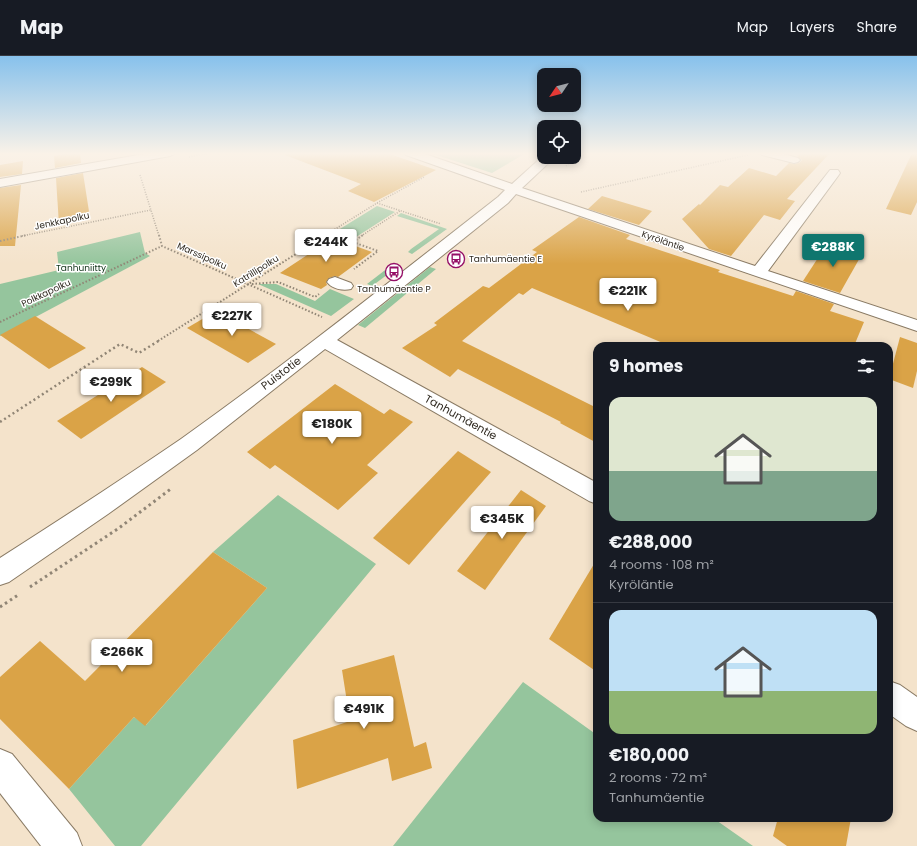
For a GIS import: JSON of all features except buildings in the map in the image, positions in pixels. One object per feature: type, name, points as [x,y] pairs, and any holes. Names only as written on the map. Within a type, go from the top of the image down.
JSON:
[{"type":"street","name":"Puistotie","points":[[0,573],[100,507],[189,444],[344,326],[503,200],[513,190]]},
{"type":"street","name":"Kyröläntie","points":[[516,190],[917,326]]},
{"type":"street","points":[[758,273],[821,190]]},
{"type":"street","name":"Tanhumäentie","points":[[324,341],[593,492]]},
{"type":"street","points":[[893,699],[917,715]]},
{"type":"street","points":[[0,766],[64,846]]},
{"type":"path","name":"Marssipolku","points":[[144,190],[162,246],[344,326]]},
{"type":"path","name":"Katrillipolku","points":[[0,422],[120,344],[139,353],[377,203],[400,190]]},
{"type":"path","points":[[579,192],[589,190]]},
{"type":"path","points":[[377,203],[463,231]]},
{"type":"path","name":"Jenkkapolku","points":[[0,241],[151,210]]},
{"type":"path","points":[[352,242],[400,211]]},
{"type":"path","name":"Polkkapolku","points":[[0,322],[162,246]]},
{"type":"path","points":[[249,284],[258,282],[278,282]]},
{"type":"green space","points":[[377,206],[395,212],[353,239],[335,232]]},
{"type":"green space","points":[[401,213],[447,229],[412,254],[408,252],[439,229],[397,216]]},
{"type":"green space","name":"Tanhuniitty","points":[[140,232],[145,253],[150,256],[0,336],[0,284],[59,270],[57,252]]},
{"type":"green space","points":[[393,264],[399,266],[372,286],[367,284]]},
{"type":"green space","points":[[430,267],[436,269],[365,328],[358,325]]},
{"type":"green space","points":[[258,284],[276,284],[315,301],[330,289],[354,299],[331,316]]},
{"type":"green space","points":[[278,495],[376,564],[141,846],[115,846],[69,789],[134,717],[146,725],[267,588],[213,552]]},
{"type":"green space","points":[[523,682],[593,732],[593,822],[719,822],[753,846],[393,846]]},
{"type":"place","name":"Tanhumäentie E","points":[[456,259]]},
{"type":"place","name":"Tanhumäentie P","points":[[394,272]]}]
